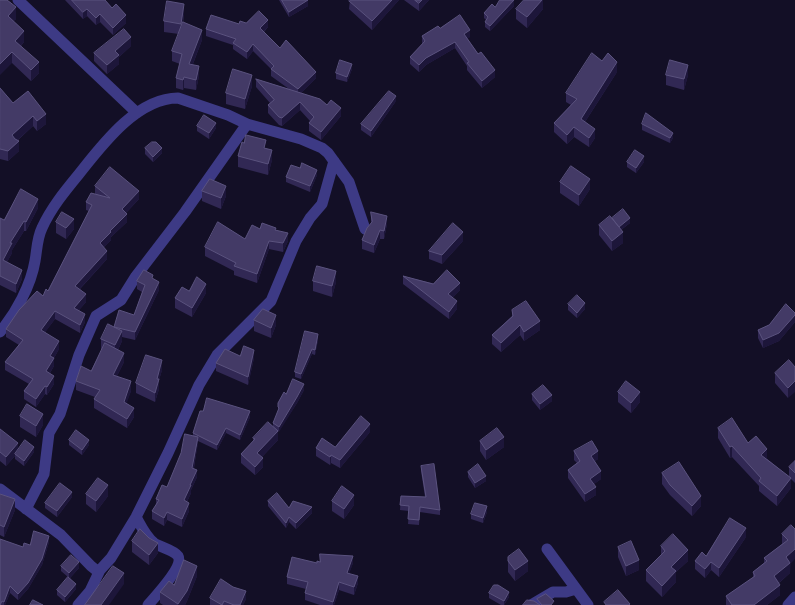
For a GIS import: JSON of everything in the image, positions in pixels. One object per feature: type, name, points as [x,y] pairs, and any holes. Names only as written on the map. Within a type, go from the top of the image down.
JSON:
[{"type":"street","points":[[18,0],[137,113]]},
{"type":"street","points":[[0,332],[27,288],[35,262],[36,248],[41,229],[54,205],[114,132],[137,113],[170,98],[178,98],[228,115],[247,124],[315,144],[328,153],[349,182],[365,229]]},
{"type":"street","points":[[26,509],[44,474],[49,433],[60,414],[79,355],[96,316],[121,300],[136,276],[185,212],[247,124]]},
{"type":"street","points":[[78,605],[90,591],[100,570],[111,558],[136,517],[168,454],[200,384],[217,355],[271,301],[296,242],[310,218],[322,204],[334,161]]},
{"type":"street","points":[[0,489],[61,535],[91,566],[96,570],[100,570]]},
{"type":"street","points":[[136,517],[153,542],[176,554],[179,559],[169,580],[148,605]]},
{"type":"street","points":[[547,549],[588,605]]},
{"type":"street","points":[[531,605],[553,592],[566,592],[576,589]]},
{"type":"street","points":[[788,605],[795,598]]},
{"type":"building","points":[[0,0],[7,0],[16,7],[8,16],[24,31],[15,41],[39,62],[31,70],[12,52],[0,64]]},
{"type":"building","points":[[72,0],[105,0],[112,8],[116,4],[126,15],[113,28],[100,14],[96,18],[87,9],[83,12]]},
{"type":"building","points":[[282,0],[308,0],[289,12]]},
{"type":"building","points":[[350,0],[392,0],[372,21]]},
{"type":"building","points":[[500,0],[514,0],[490,26],[485,22],[488,17],[484,13],[492,4],[495,7]]},
{"type":"building","points":[[524,0],[542,0],[527,17],[516,9]]},
{"type":"building","points":[[167,1],[184,4],[181,24],[164,21]]},
{"type":"building","points":[[259,11],[268,20],[260,28],[280,48],[286,40],[316,72],[298,89],[271,69],[274,66],[253,44],[247,52],[233,43],[236,39],[206,29],[211,15],[239,24],[240,21],[246,23]]},
{"type":"building","points":[[460,15],[470,30],[464,34],[478,54],[481,52],[495,70],[482,81],[467,63],[469,62],[455,42],[426,58],[419,65],[410,57],[425,41],[422,36],[438,26],[440,28]]},
{"type":"building","points":[[183,22],[202,30],[189,64],[199,66],[196,80],[184,77],[183,80],[176,78],[182,54],[172,51]]},
{"type":"building","points":[[124,29],[131,37],[115,51],[119,55],[107,65],[94,53]]},
{"type":"building","points":[[592,53],[602,61],[608,53],[617,62],[581,119],[595,129],[589,138],[574,127],[567,135],[554,123],[577,99],[566,93]]},
{"type":"building","points":[[340,60],[352,64],[347,77],[336,73]]},
{"type":"building","points":[[670,60],[688,65],[684,79],[666,75]]},
{"type":"building","points":[[233,69],[252,75],[245,99],[226,93]]},
{"type":"building","points":[[256,79],[320,99],[327,105],[331,100],[341,108],[321,132],[309,123],[314,117],[300,102],[282,118],[279,117],[268,105],[274,100]]},
{"type":"building","points":[[0,88],[13,103],[28,91],[46,114],[37,121],[33,116],[12,135],[19,141],[8,151],[0,149]]},
{"type":"building","points":[[389,91],[396,96],[371,131],[361,124]]},
{"type":"building","points":[[646,113],[673,133],[670,138],[642,124]]},
{"type":"building","points":[[204,115],[216,123],[209,133],[197,126]]},
{"type":"building","points":[[246,135],[266,140],[264,148],[272,150],[268,164],[238,156]]},
{"type":"building","points":[[152,142],[156,142],[162,148],[153,157],[145,148]]},
{"type":"building","points":[[635,150],[644,156],[636,168],[627,162]]},
{"type":"building","points":[[302,163],[317,170],[310,186],[286,177],[291,165],[300,168]]},
{"type":"building","points":[[571,166],[590,179],[579,195],[560,182]]},
{"type":"building","points":[[110,167],[139,191],[122,209],[127,214],[100,243],[107,251],[75,286],[86,294],[74,308],[85,314],[80,325],[55,311],[41,330],[59,341],[50,356],[54,358],[46,371],[54,376],[36,399],[24,391],[33,379],[5,362],[23,340],[6,329],[19,310],[37,291],[43,296],[46,289],[48,291],[92,205],[86,202],[91,193],[110,198],[95,186]]},
{"type":"building","points":[[210,179],[226,186],[221,198],[202,191]]},
{"type":"building","points":[[21,189],[38,199],[26,222],[24,221],[10,243],[12,243],[3,260],[22,270],[16,284],[0,276],[0,218],[4,220]]},
{"type":"building","points":[[623,209],[630,218],[619,227],[612,218]]},
{"type":"building","points":[[62,212],[74,219],[66,228],[56,222]]},
{"type":"building","points":[[371,212],[387,216],[384,231],[380,230],[374,245],[362,240],[372,222]]},
{"type":"building","points":[[610,216],[623,232],[612,241],[599,225]]},
{"type":"building","points":[[218,222],[245,239],[252,225],[260,229],[262,223],[276,228],[275,230],[288,233],[283,243],[269,241],[257,274],[234,266],[236,263],[205,247]]},
{"type":"building","points":[[453,223],[463,232],[442,255],[429,251]]},
{"type":"building","points":[[317,266],[336,271],[332,286],[313,281]]},
{"type":"building","points":[[144,270],[153,275],[152,278],[159,282],[135,332],[114,327],[119,310],[134,315],[145,285],[137,281]]},
{"type":"building","points":[[447,270],[460,283],[448,294],[457,301],[449,312],[403,276],[433,284]]},
{"type":"building","points":[[197,277],[206,284],[192,308],[175,298],[182,287],[189,291]]},
{"type":"building","points":[[577,295],[585,303],[577,313],[568,304]]},
{"type":"building","points":[[526,301],[540,321],[524,332],[520,325],[501,343],[492,335],[513,316],[512,310]]},
{"type":"building","points":[[786,304],[795,315],[779,333],[763,340],[758,330],[769,325]]},
{"type":"building","points":[[263,309],[276,315],[271,328],[254,320]]},
{"type":"building","points":[[108,324],[122,331],[115,345],[101,339]]},
{"type":"building","points":[[305,331],[318,334],[315,350],[312,349],[301,374],[295,372]]},
{"type":"building","points":[[105,343],[124,353],[113,375],[131,381],[124,402],[134,408],[127,419],[94,399],[100,390],[76,381],[81,366],[91,371]]},
{"type":"building","points":[[244,346],[254,350],[248,377],[216,363],[225,349],[240,356]]},
{"type":"building","points":[[146,355],[162,360],[155,393],[136,383]]},
{"type":"building","points":[[789,360],[795,367],[795,381],[788,388],[775,373]]},
{"type":"building","points":[[293,379],[304,384],[279,427],[273,423],[279,408],[278,403],[284,392],[286,394]]},
{"type":"building","points":[[626,381],[640,392],[631,403],[618,392]]},
{"type":"building","points":[[543,385],[552,395],[540,404],[532,394]]},
{"type":"building","points":[[207,398],[250,411],[240,435],[226,428],[217,445],[193,433],[200,411],[203,411]]},
{"type":"building","points":[[27,404],[43,414],[36,426],[20,416]]},
{"type":"building","points":[[361,416],[370,424],[340,460],[331,455],[330,457],[316,448],[322,438],[335,447]]},
{"type":"building","points":[[732,418],[748,443],[756,436],[767,449],[761,455],[791,478],[777,496],[759,481],[761,478],[732,446],[730,447],[718,428]]},
{"type":"building","points":[[268,422],[278,431],[257,453],[263,458],[255,467],[241,454]]},
{"type":"building","points":[[497,428],[504,437],[486,450],[480,441]]},
{"type":"building","points":[[0,429],[18,443],[6,457],[0,452]]},
{"type":"building","points":[[76,430],[89,440],[82,450],[69,440]]},
{"type":"building","points":[[185,434],[198,437],[192,468],[197,470],[184,500],[189,503],[182,519],[167,512],[164,518],[152,511],[159,500],[156,499],[162,485],[167,487],[181,453]]},
{"type":"building","points":[[25,440],[34,447],[24,461],[15,454]]},
{"type":"building","points":[[592,441],[598,451],[591,456],[601,471],[590,479],[596,487],[585,494],[568,470],[580,461],[574,451]]},
{"type":"building","points":[[795,461],[795,473],[789,467]]},
{"type":"building","points":[[679,462],[701,496],[692,506],[670,485],[662,473]]},
{"type":"building","points":[[434,464],[440,510],[420,507],[419,520],[408,519],[409,506],[400,505],[401,496],[426,497],[421,466]]},
{"type":"building","points":[[478,464],[486,476],[475,483],[468,472]]},
{"type":"building","points":[[98,478],[108,485],[96,501],[86,494]]},
{"type":"building","points":[[60,483],[72,492],[57,511],[45,503]]},
{"type":"building","points":[[342,486],[354,495],[344,509],[332,501]]},
{"type":"building","points":[[277,493],[289,508],[293,501],[312,507],[296,523],[289,517],[286,523],[268,501]]},
{"type":"building","points":[[0,494],[15,499],[4,527],[0,525]]},
{"type":"building","points":[[475,503],[487,506],[483,518],[471,514]]},
{"type":"building","points":[[730,518],[746,528],[719,568],[711,562],[705,569],[695,561],[702,552],[706,556]]},
{"type":"building","points":[[791,525],[795,529],[795,549],[786,557],[790,563],[774,576],[780,585],[754,605],[732,605],[726,596],[755,576],[753,572],[767,561],[764,558],[788,540],[782,534]]},
{"type":"building","points":[[140,529],[149,538],[158,543],[149,555],[132,541]]},
{"type":"building","points":[[34,531],[49,536],[42,559],[28,583],[18,594],[10,586],[4,602],[2,601],[0,605],[0,539],[23,547],[24,543],[30,545]]},
{"type":"building","points":[[673,534],[688,550],[671,567],[676,571],[662,586],[646,570],[665,551],[661,546]]},
{"type":"building","points":[[631,541],[639,560],[626,566],[618,547]]},
{"type":"building","points":[[519,549],[528,561],[515,570],[508,561],[508,557]]},
{"type":"building","points":[[320,554],[353,556],[347,573],[358,576],[354,587],[339,582],[333,602],[305,593],[308,582],[287,577],[292,557],[317,563],[317,561],[320,562]]},
{"type":"building","points":[[71,555],[79,562],[69,573],[61,566]]},
{"type":"building","points":[[184,560],[197,566],[187,591],[178,604],[160,592],[169,581],[174,585]]},
{"type":"building","points":[[113,566],[124,573],[101,605],[85,605]]},
{"type":"building","points":[[68,577],[76,584],[65,597],[57,590]]},
{"type":"building","points":[[221,579],[233,587],[246,591],[240,605],[224,601],[222,605],[210,598]]},
{"type":"building","points":[[494,585],[498,585],[509,592],[504,601],[489,593]]},
{"type":"building","points":[[618,590],[630,604],[606,605],[604,602]]},
{"type":"building","points":[[546,594],[554,601],[551,605],[542,605],[537,599]]},
{"type":"building","points":[[33,600],[43,605],[30,605]]},
{"type":"building","points":[[527,600],[534,601],[540,605],[523,605]]}]
